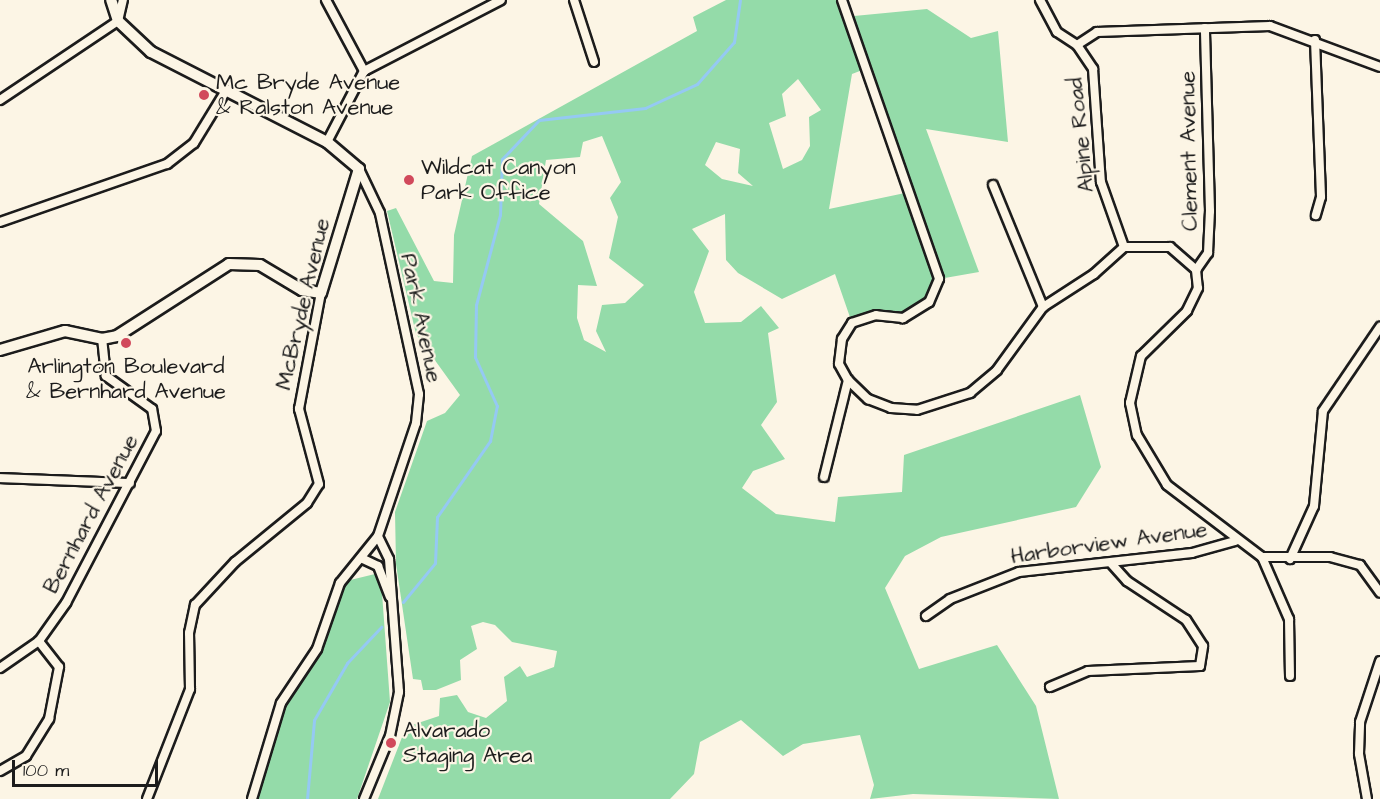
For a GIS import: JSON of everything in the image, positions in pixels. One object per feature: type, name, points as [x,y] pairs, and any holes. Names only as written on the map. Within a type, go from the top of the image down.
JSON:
[{"type":"main road","points":[[111,0],[118,21],[152,52],[327,142],[359,169]]},
{"type":"main road","name":"McBryde Avenue","points":[[321,293],[359,169]]},
{"type":"main road","points":[[0,350],[65,331],[102,339],[117,336],[230,264],[260,265],[302,290],[321,293]]},
{"type":"street","points":[[0,100],[118,21],[123,0]]},
{"type":"street","points":[[326,0],[364,71]]},
{"type":"street","points":[[327,142],[364,71],[501,0]]},
{"type":"street","points":[[574,0],[594,62]]},
{"type":"street","points":[[842,0],[939,279],[929,302],[903,318],[876,315],[852,323],[842,339],[840,356],[848,380],[868,399],[891,408],[941,404],[970,393],[997,370],[1043,307],[1094,274],[1124,247],[1170,247],[1196,270]]},
{"type":"street","name":"Alpine Road","points":[[1040,0],[1057,32],[1077,45],[1093,69],[1101,182],[1124,247]]},
{"type":"street","points":[[1077,45],[1097,32],[1270,26],[1315,40],[1380,67]]},
{"type":"street","name":"Clement Avenue","points":[[1205,28],[1210,211],[1208,254],[1196,270],[1198,288],[1187,311],[1141,356],[1130,403],[1137,435],[1167,485],[1235,541],[1262,557]]},
{"type":"street","points":[[1315,40],[1321,197],[1316,215]]},
{"type":"street","points":[[0,222],[167,164],[201,135],[227,89]]},
{"type":"street","name":"Park Avenue","points":[[252,799],[281,703],[317,649],[340,583],[378,536],[416,423],[419,394],[379,210],[359,169]]},
{"type":"street","points":[[993,185],[1043,307]]},
{"type":"street","name":"McBryde Avenue","points":[[147,799],[190,689],[189,633],[195,605],[235,562],[307,503],[319,484],[299,409],[321,293]]},
{"type":"street","points":[[1290,559],[1314,506],[1323,411],[1380,327]]},
{"type":"street","name":"Bernhard Avenue","points":[[0,668],[39,641],[66,603],[156,431],[152,409],[106,376],[102,339]]},
{"type":"street","points":[[824,477],[848,380]]},
{"type":"street","points":[[0,478],[130,483]]},
{"type":"street","points":[[364,799],[390,736],[399,692],[389,564],[378,536]]},
{"type":"street","name":"Harborview Avenue","points":[[926,616],[950,599],[1019,572],[1111,563],[1235,541]]},
{"type":"street","points":[[1290,676],[1289,619],[1262,557],[1290,559],[1330,556],[1360,565],[1380,592]]},
{"type":"street","points":[[361,558],[378,566],[389,564]]},
{"type":"street","points":[[1050,687],[1088,672],[1200,666],[1203,646],[1186,620],[1127,581],[1111,563]]},
{"type":"street","points":[[378,566],[390,597]]},
{"type":"street","points":[[0,771],[26,756],[49,719],[59,668],[39,641]]},
{"type":"street","points":[[1367,799],[1359,754],[1360,722],[1380,661]]},
{"type":"green space","points":[[726,0],[845,0],[854,16],[927,9],[971,38],[998,31],[1008,142],[926,129],[979,272],[939,279],[929,302],[903,318],[876,315],[852,323],[835,274],[782,299],[738,273],[726,260],[725,214],[692,229],[709,251],[694,292],[705,323],[741,322],[761,306],[779,328],[768,333],[777,402],[761,425],[785,459],[753,471],[742,488],[776,514],[835,522],[838,497],[902,492],[904,455],[1080,395],[1101,467],[1076,507],[941,537],[905,556],[885,588],[919,669],[997,645],[1036,706],[1059,799],[913,794],[870,799],[874,785],[860,735],[803,744],[783,756],[741,720],[700,742],[694,774],[670,799],[378,799],[406,727],[439,716],[440,698],[457,695],[468,712],[486,718],[507,701],[504,677],[520,666],[527,677],[554,667],[557,651],[512,642],[495,625],[483,622],[471,626],[477,649],[460,660],[461,680],[436,690],[423,690],[421,680],[413,679],[396,564],[395,512],[427,421],[445,413],[460,395],[416,334],[387,211],[396,208],[434,281],[453,283],[454,235],[472,156],[697,31],[693,17]],"holes":[[[865,69],[905,193],[829,209],[852,74]],[[798,79],[821,110],[809,117],[810,146],[802,160],[783,169],[769,123],[786,116],[782,94]],[[602,136],[621,182],[610,198],[618,217],[609,258],[644,285],[625,303],[602,305],[596,331],[606,352],[584,340],[577,318],[578,285],[597,286],[583,241],[539,204],[546,160],[580,157],[583,142]],[[716,142],[740,149],[738,173],[753,186],[722,179],[705,165]]]},
{"type":"green space","points":[[375,574],[382,593],[390,702],[357,799],[248,799],[277,701],[313,647],[338,583]]},
{"type":"waterway","points":[[403,602],[435,563],[437,517],[490,441],[497,406],[475,357],[476,305],[500,215],[502,159],[539,120],[645,108],[697,84],[734,42],[740,0]]},
{"type":"waterway","points":[[307,799],[314,720],[347,663],[381,627]]},
{"type":"place","name":"Mc Bryde Avenue & Ralston Avenue","points":[[204,95]]},
{"type":"place","name":"Wildcat Canyon Park Office","points":[[409,180]]},
{"type":"place","name":"Arlington Boulevard & Bernhard Avenue","points":[[126,343]]},
{"type":"place","name":"Alvarado Staging Area","points":[[391,743]]}]
